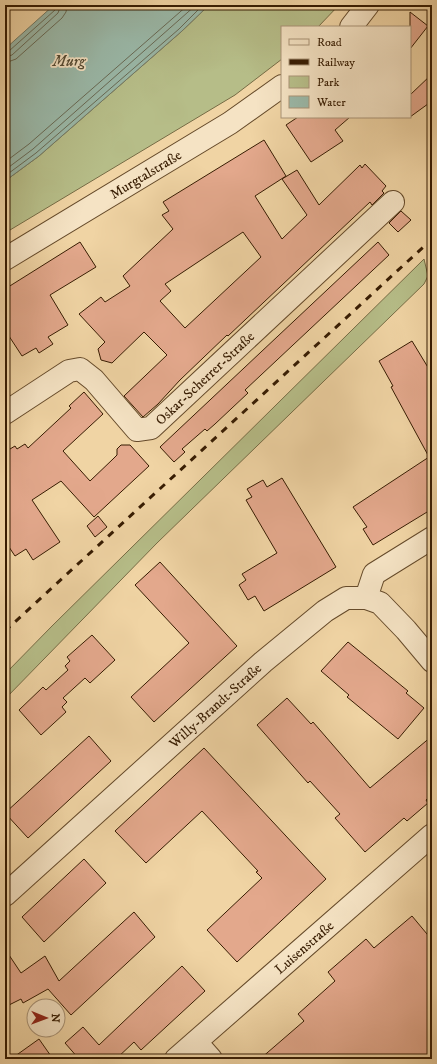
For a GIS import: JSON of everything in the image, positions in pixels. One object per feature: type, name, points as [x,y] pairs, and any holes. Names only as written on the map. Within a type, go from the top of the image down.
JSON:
[{"type":"street","points":[[351,26],[368,5]]},
{"type":"street","name":"Murgtalstraße","points":[[5,258],[230,123],[281,87]]},
{"type":"street","name":"Oskar-Scherrer-Straße","points":[[5,413],[69,371],[80,369],[94,380],[137,430],[151,428],[393,202]]},
{"type":"street","points":[[366,598],[374,574],[432,538]]},
{"type":"street","name":"Willy-Brandt-Straße","points":[[5,895],[263,662],[325,610],[346,598],[366,598],[380,603],[406,630],[432,661]]},
{"type":"street","name":"Luisenstraße","points":[[176,1059],[432,836]]},
{"type":"street","points":[[196,1042],[211,1059]]},
{"type":"green space","points":[[209,5],[339,5],[319,26],[281,26],[281,60],[235,95],[5,233],[5,181],[39,156],[182,31]]},
{"type":"green space","points":[[424,259],[428,276],[424,284],[157,543],[5,699],[5,674]]},
{"type":"water","name":"Murg","points":[[54,5],[209,5],[182,31],[39,156],[5,181],[5,49]]},
{"type":"building","points":[[410,12],[428,26],[411,48],[411,26]]},
{"type":"building","points":[[432,74],[432,101],[411,116],[411,94]]},
{"type":"building","points":[[296,118],[349,118],[335,130],[343,141],[311,162],[286,125]]},
{"type":"building","points":[[264,140],[286,176],[255,196],[282,239],[307,215],[282,179],[297,170],[319,205],[360,165],[362,168],[365,164],[386,186],[382,191],[384,193],[372,205],[370,202],[228,336],[227,335],[143,417],[124,396],[167,355],[144,332],[112,363],[101,360],[98,349],[105,342],[79,314],[101,297],[105,302],[130,286],[123,276],[173,229],[162,215],[169,211],[163,202]],"holes":[[[243,232],[261,257],[185,328],[160,301],[171,291],[165,284]]]},
{"type":"building","points":[[401,211],[411,220],[398,232],[389,223]]},
{"type":"building","points":[[80,242],[96,267],[50,295],[68,325],[48,337],[53,344],[39,353],[36,348],[22,356],[5,330],[5,289]]},
{"type":"building","points":[[378,242],[389,255],[245,390],[248,393],[215,424],[207,431],[205,429],[182,449],[185,452],[174,462],[160,447]]},
{"type":"building","points":[[412,341],[432,374],[432,509],[373,545],[363,529],[367,527],[353,507],[429,457],[391,387],[393,386],[379,361]]},
{"type":"building","points":[[84,392],[103,414],[63,451],[90,481],[117,455],[117,449],[121,445],[130,445],[149,466],[94,517],[61,481],[32,500],[60,542],[33,560],[26,549],[15,556],[5,541],[5,452],[15,446],[17,449],[25,444],[28,448],[71,408],[69,406]]},
{"type":"building","points":[[282,478],[336,567],[264,611],[255,596],[248,600],[239,585],[246,580],[242,574],[277,553],[246,500],[252,497],[247,489],[263,480],[267,487]]},
{"type":"building","points":[[98,516],[107,527],[95,537],[87,526]]},
{"type":"building","points":[[160,562],[237,646],[154,722],[131,697],[189,643],[135,585]]},
{"type":"building","points":[[92,635],[115,660],[90,683],[85,678],[63,698],[67,702],[62,707],[66,712],[41,735],[19,710],[43,687],[46,690],[68,670],[65,666],[70,661],[67,657]]},
{"type":"building","points":[[348,642],[408,691],[406,693],[424,708],[398,739],[347,697],[349,695],[321,671]]},
{"type":"building","points":[[287,698],[311,724],[313,722],[370,788],[432,736],[432,794],[426,800],[428,803],[407,821],[404,818],[365,852],[335,818],[340,814],[310,781],[308,783],[257,725]]},
{"type":"building","points":[[89,736],[111,761],[28,838],[5,813]]},
{"type":"building","points":[[204,748],[326,879],[237,962],[207,930],[262,878],[256,872],[258,871],[202,811],[146,863],[115,831]]},
{"type":"building","points":[[84,859],[106,883],[44,942],[22,917]]},
{"type":"building","points":[[134,912],[155,937],[71,1015],[66,1009],[66,998],[56,998],[48,989],[32,998],[26,998],[26,1001],[23,1003],[21,999],[5,1007],[5,949],[21,973],[45,956],[59,981]]},
{"type":"building","points":[[412,916],[432,940],[432,1059],[260,1059],[304,1021],[298,1014],[335,981],[328,972],[366,939],[374,948]]},
{"type":"building","points":[[182,966],[205,991],[141,1050],[134,1042],[116,1059],[79,1059],[65,1043],[83,1027],[99,1045]]},
{"type":"building","points":[[39,1039],[53,1059],[11,1059]]},
{"type":"railway","points":[[5,631],[432,239]]}]
